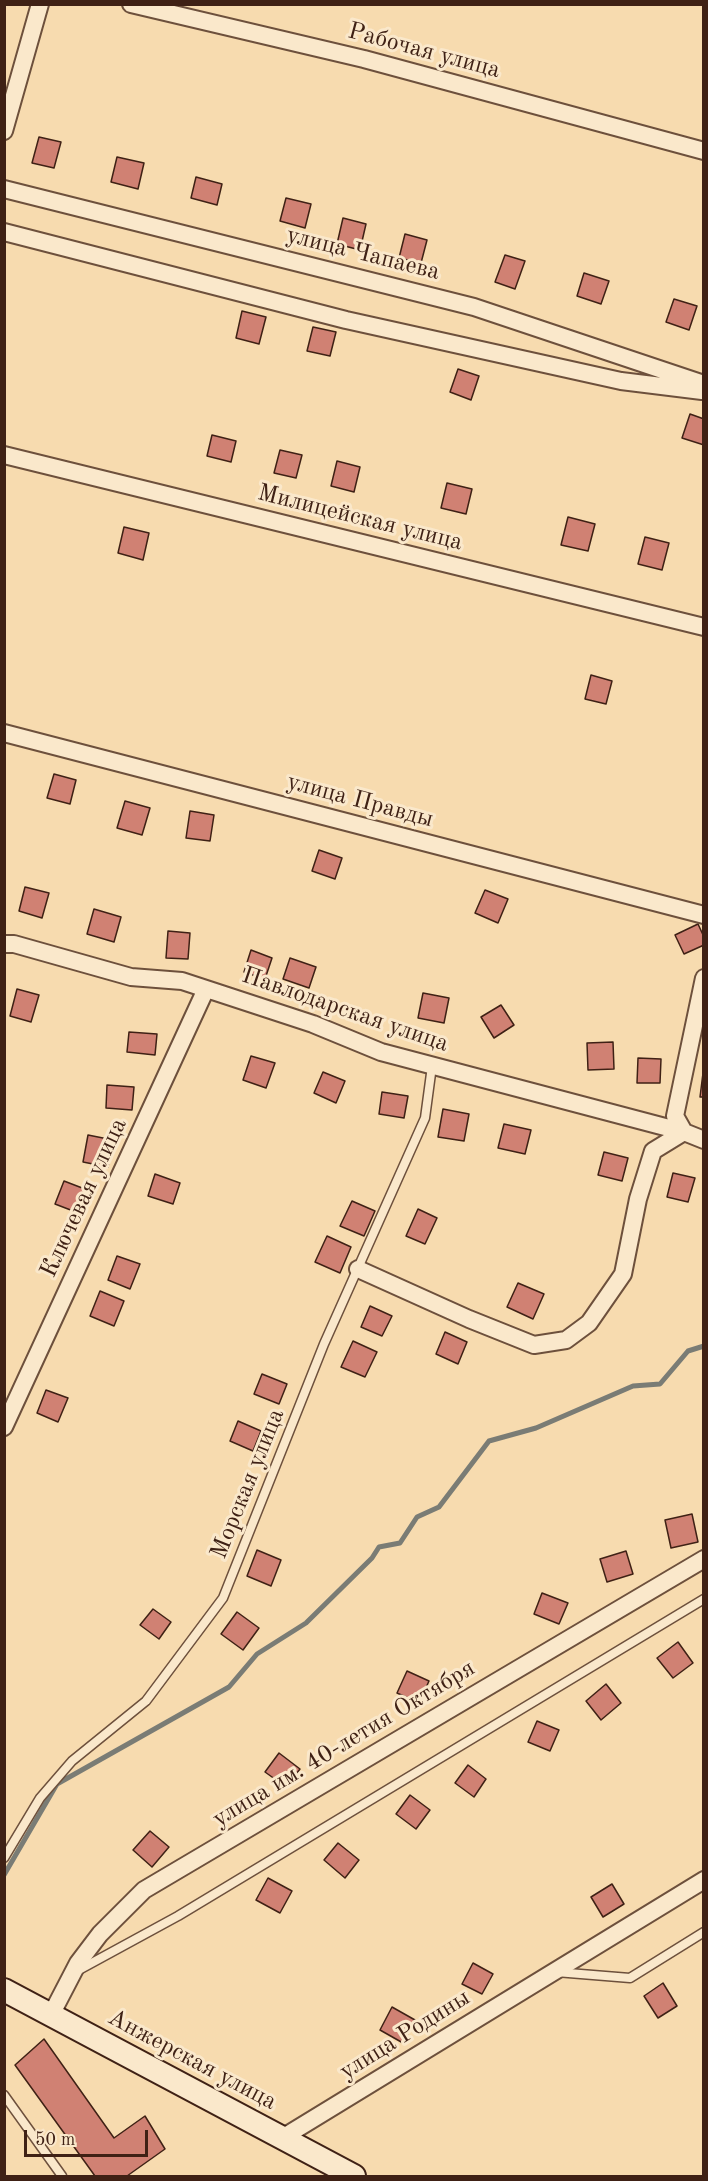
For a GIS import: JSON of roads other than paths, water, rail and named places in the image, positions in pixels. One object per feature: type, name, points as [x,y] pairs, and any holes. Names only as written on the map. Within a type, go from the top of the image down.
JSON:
[{"type":"street","points":[[4,131],[40,4]]},
{"type":"street","name":"Рабочая улица","points":[[131,4],[364,59],[704,151]]},
{"type":"street","name":"улица Чапаева","points":[[4,189],[474,307],[704,384]]},
{"type":"street","points":[[4,232],[346,320],[621,381],[704,391]]},
{"type":"street","name":"Милицейская улица","points":[[4,455],[704,627]]},
{"type":"street","name":"улица Правды","points":[[4,733],[704,915]]},
{"type":"street","name":"Павлодарская улица","points":[[4,944],[14,944],[131,977],[182,981],[313,1024],[381,1052],[684,1132],[704,1140]]},
{"type":"street","points":[[358,1269],[469,1319],[534,1344],[566,1340],[589,1323],[623,1274],[638,1199],[653,1151],[684,1132],[675,1116],[704,978]]},
{"type":"street","name":"Ключевая улица","points":[[4,1427],[206,988]]},
{"type":"street","name":"улица им. 40-летия Октября","points":[[51,2015],[72,1974],[100,1934],[144,1890],[704,1559]]},
{"type":"street","name":"улица Родины","points":[[282,2138],[704,1880]]},
{"type":"street","name":"Анжерская улица","points":[[4,1990],[354,2176]]},
{"type":"lane","name":"Морская улица","points":[[4,1858],[40,1798],[72,1761],[146,1701],[223,1598],[324,1344],[425,1118],[432,1066]]},
{"type":"lane","points":[[72,1974],[178,1916],[704,1599]]},
{"type":"lane","points":[[553,1972],[630,1978],[704,1932]]},
{"type":"lane","points":[[4,2095],[62,2176]]},
{"type":"waterway","points":[[4,1875],[57,1784],[229,1687],[257,1654],[306,1623],[372,1558],[379,1547],[400,1543],[417,1517],[439,1507],[489,1441],[536,1428],[633,1386],[660,1384],[688,1351],[704,1346]]}]
